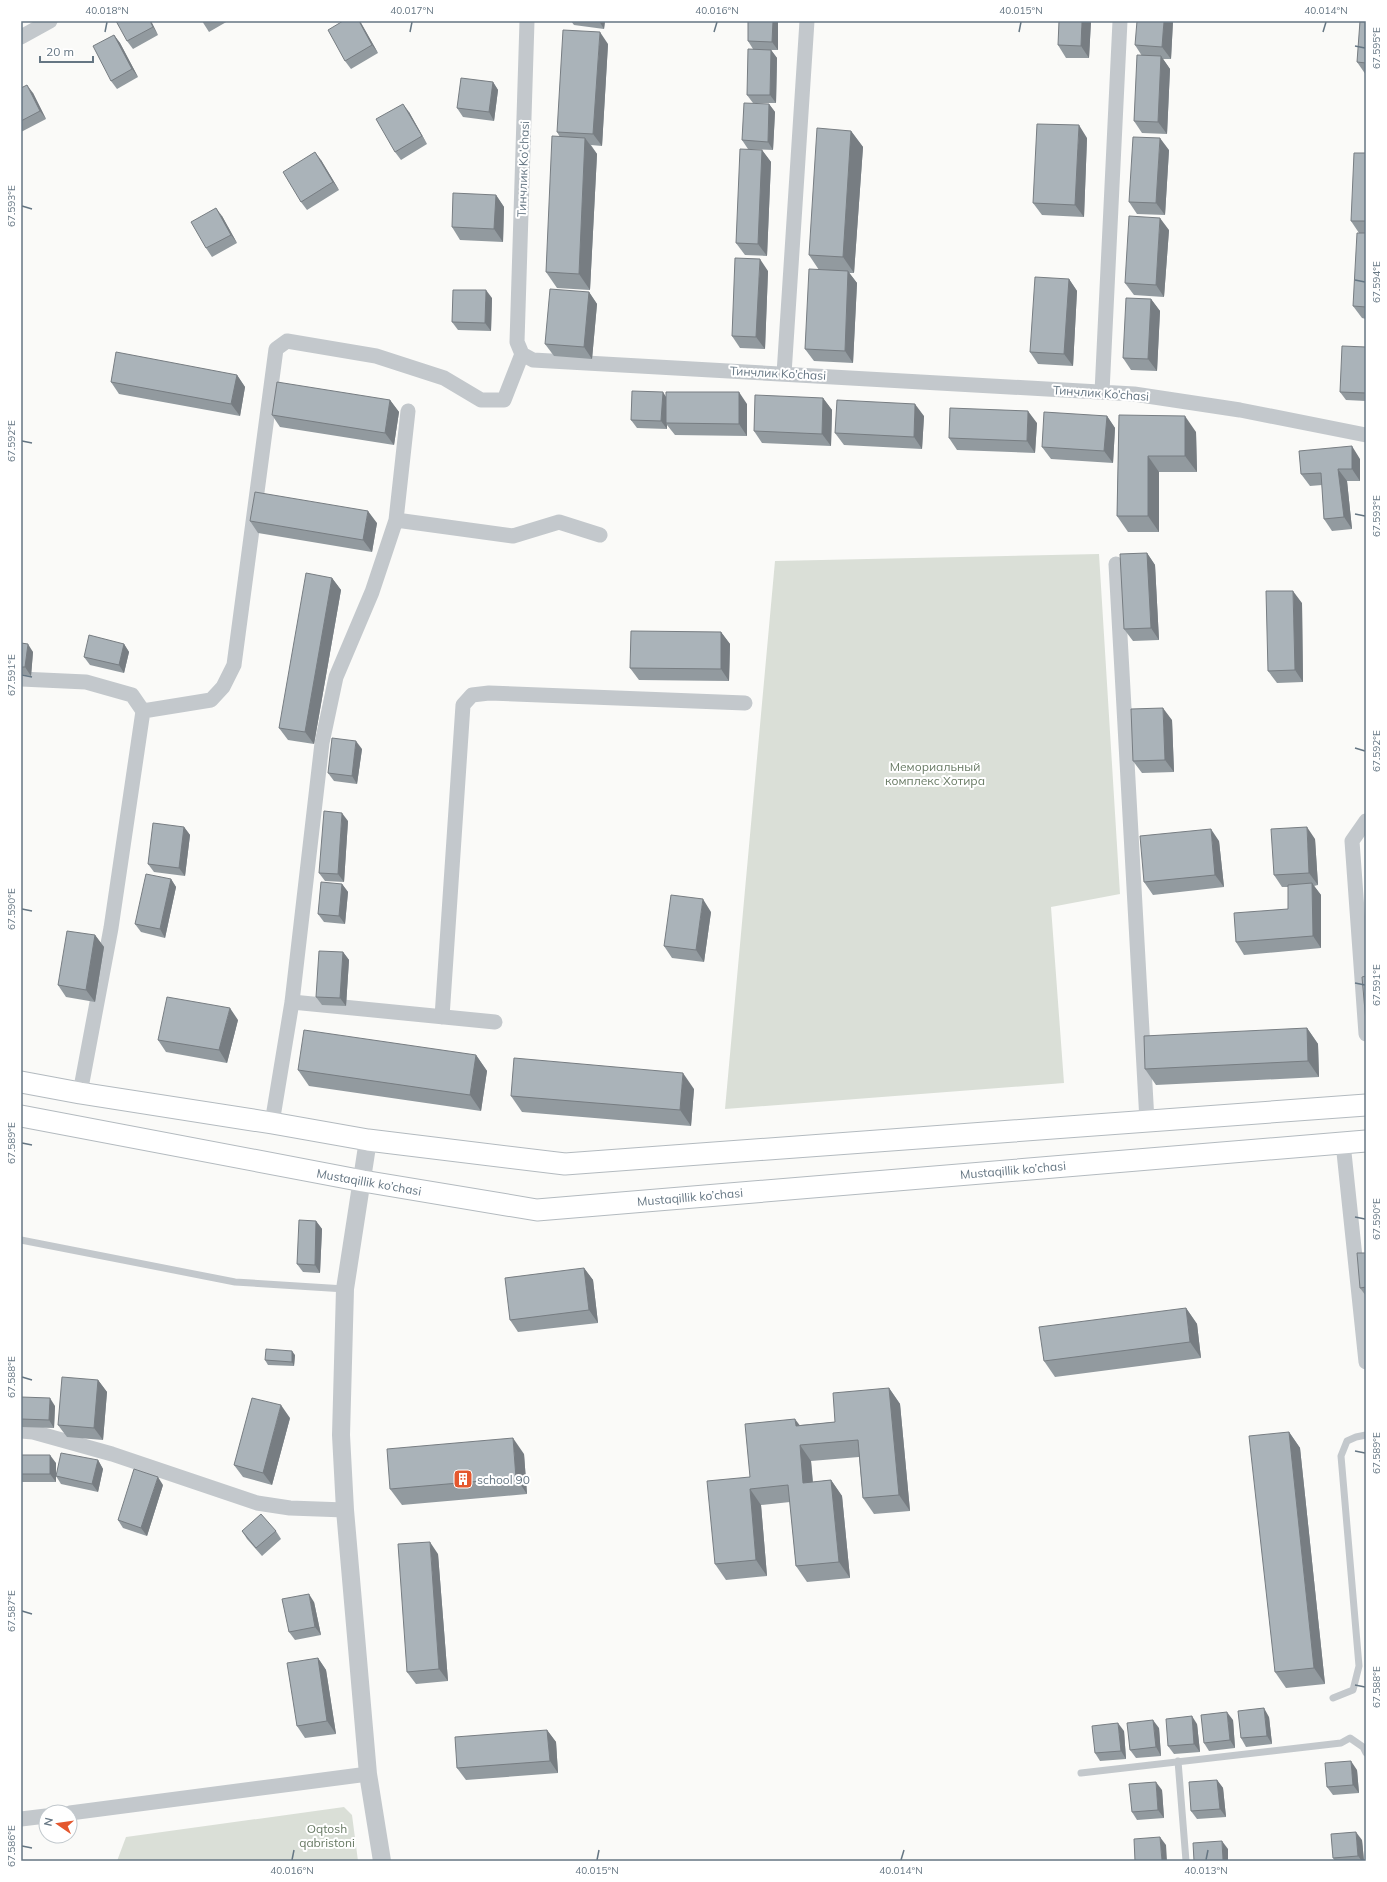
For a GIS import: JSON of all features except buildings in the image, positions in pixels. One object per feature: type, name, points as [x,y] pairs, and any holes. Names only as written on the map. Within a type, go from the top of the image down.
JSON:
[{"type":"main road","points":[[21,1082],[368,1140],[565,1164],[1366,1106]]},
{"type":"main road","name":"Mustaqillik ko’chasi","points":[[21,1116],[363,1181],[537,1210],[1366,1141]]},
{"type":"street","points":[[21,37],[50,21]]},
{"type":"street","name":"Тинчлик Ko’chasi","points":[[527,21],[517,342],[522,354],[533,360],[1134,394],[1240,410],[1366,435]]},
{"type":"street","points":[[784,374],[807,21]]},
{"type":"street","points":[[1102,392],[1120,21]]},
{"type":"street","points":[[143,711],[211,700],[223,687],[234,665],[276,349],[287,341],[376,356],[444,378],[481,400],[504,400],[522,354]]},
{"type":"street","points":[[272,1123],[292,1002],[322,743],[336,677],[372,592],[396,520],[408,411]]},
{"type":"street","points":[[396,520],[513,536],[559,522],[600,535]]},
{"type":"street","points":[[1116,564],[1147,1122]]},
{"type":"street","points":[[21,679],[86,682],[132,695],[143,711],[111,928],[80,1093]]},
{"type":"street","points":[[442,1017],[463,705],[472,694],[745,703]]},
{"type":"street","points":[[1366,821],[1352,841],[1366,1034]]},
{"type":"street","points":[[292,1002],[495,1022]]},
{"type":"street","points":[[368,1140],[363,1181],[345,1289],[341,1435],[345,1510],[368,1774],[382,1861]]},
{"type":"street","points":[[1343,1143],[1366,1362]]},
{"type":"street","points":[[21,1431],[33,1432],[112,1454],[257,1503],[290,1508],[345,1510]]},
{"type":"street","points":[[78,1812],[368,1774]]},
{"type":"street","points":[[21,1819],[38,1817]]},
{"type":"lane","points":[[21,1240],[235,1282],[345,1289]]},
{"type":"lane","points":[[1333,1698],[1354,1690],[1359,1666],[1341,1456],[1347,1441],[1356,1437],[1366,1436]]},
{"type":"lane","points":[[1081,1772],[1341,1743],[1350,1738],[1364,1747],[1366,1753]]},
{"type":"lane","points":[[1178,1761],[1186,1861]]},
{"type":"green space","name":"Мемориальный комплекс Хотира","points":[[1099,554],[1120,894],[1051,907],[1064,1083],[725,1109],[775,561]]},
{"type":"green space","name":"Oqtosh qabristoni","points":[[344,1807],[352,1815],[358,1861],[117,1861],[126,1837]]},
{"type":"place","name":"school 90","points":[[463,1479]]}]
